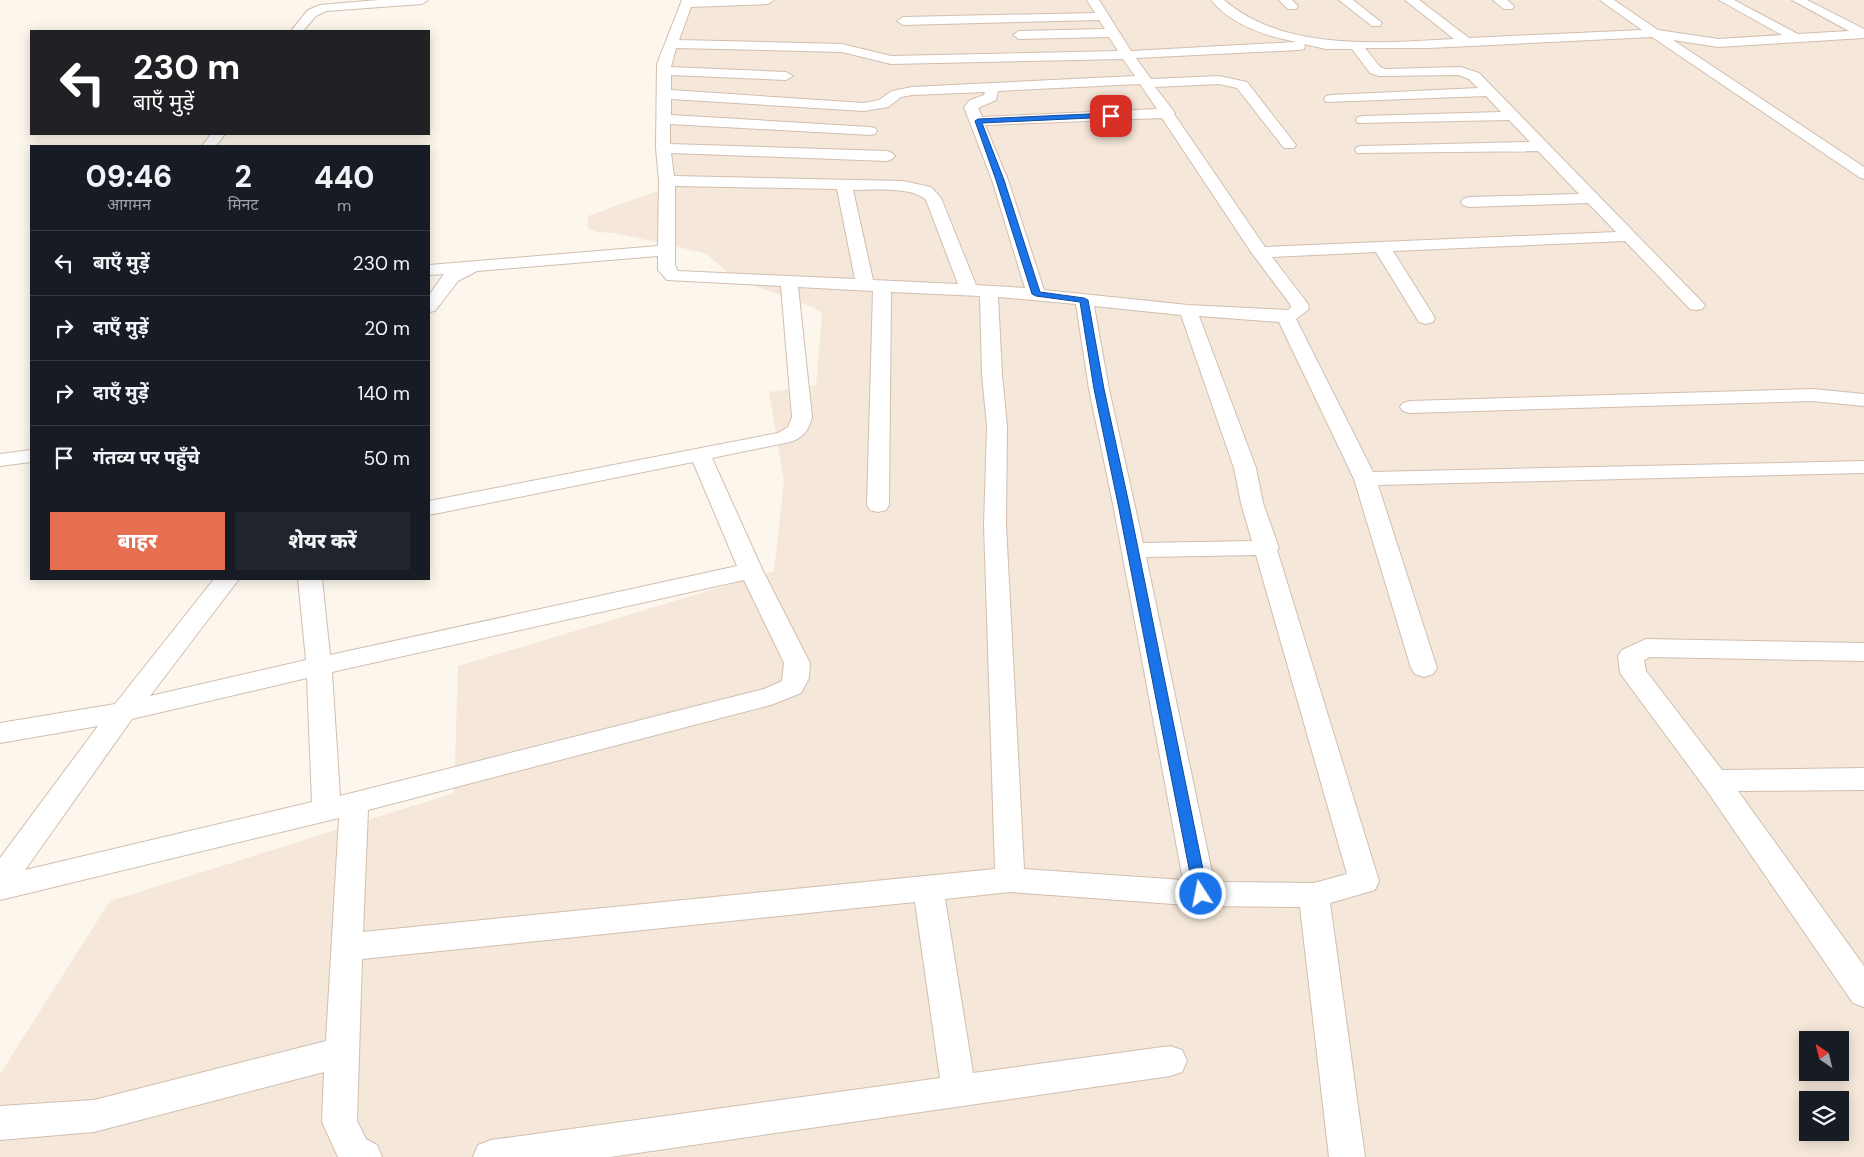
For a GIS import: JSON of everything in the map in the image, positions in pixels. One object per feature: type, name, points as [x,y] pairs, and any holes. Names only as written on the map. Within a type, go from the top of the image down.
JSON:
[{"type":"street","points":[[298,30],[312,13],[324,8],[422,0]]},
{"type":"street","points":[[768,0],[687,2],[664,64],[663,148],[667,181],[666,250],[667,270],[673,276],[1036,294],[1188,310],[1286,317],[1294,314],[1300,309],[1299,304],[1260,252],[1092,0]]},
{"type":"street","points":[[1217,0],[1235,16],[1267,30],[1280,35],[1326,45]]},
{"type":"street","points":[[1345,0],[1376,23]]},
{"type":"street","points":[[1411,0],[1466,42]]},
{"type":"street","points":[[1606,0],[1864,174]]},
{"type":"street","points":[[1725,0],[1797,38]]},
{"type":"street","points":[[1798,0],[1864,34]]},
{"type":"street","points":[[903,21],[1103,16]]},
{"type":"street","points":[[1007,35],[1114,33]]},
{"type":"street","points":[[671,44],[842,48],[856,50],[882,60],[1127,55],[1326,45],[1356,46],[1656,33],[1712,43],[1864,34]]},
{"type":"street","points":[[1356,46],[1379,71],[1390,73],[1466,72],[1474,76],[1696,305]]},
{"type":"street","points":[[665,72],[786,76]]},
{"type":"street","points":[[663,94],[864,106],[884,104],[897,94],[906,92],[992,87],[1219,80],[1242,85],[1289,145]]},
{"type":"street","points":[[992,87],[991,97],[972,104],[1000,180],[1036,294]]},
{"type":"street","points":[[1331,99],[1490,92]]},
{"type":"street","points":[[978,121],[1168,113]]},
{"type":"street","points":[[1363,120],[1512,116]]},
{"type":"street","points":[[663,119],[870,131]]},
{"type":"street","points":[[1362,150],[1541,146]]},
{"type":"street","points":[[663,148],[887,156]]},
{"type":"street","points":[[1844,161],[1864,160]]},
{"type":"street","points":[[667,181],[910,186],[925,190],[929,193],[979,291],[992,375],[997,426],[995,525],[1010,880]]},
{"type":"street","points":[[844,185],[873,286],[878,505]]},
{"type":"street","points":[[1469,202],[1593,198]]},
{"type":"street","points":[[1260,252],[1630,236]]},
{"type":"street","points":[[1381,246],[1426,318]]},
{"type":"street","points":[[430,270],[666,250]]},
{"type":"street","points":[[430,306],[454,273],[463,268]]},
{"type":"street","points":[[430,508],[783,438],[798,430],[802,417],[790,282]]},
{"type":"street","points":[[1084,300],[1099,389],[1201,894]]},
{"type":"street","points":[[347,947],[1010,880],[1201,894],[1314,895],[1364,881],[1267,548],[1252,503],[1245,468],[1188,310]]},
{"type":"street","points":[[1286,317],[1365,479],[1424,668]]},
{"type":"street","points":[[1410,406],[1813,395],[1864,400]]},
{"type":"street","points":[[0,888],[340,807],[771,696],[792,687],[796,678],[797,663],[751,571],[700,455]]},
{"type":"street","points":[[0,460],[30,456]]},
{"type":"street","points":[[1365,479],[1864,467]]},
{"type":"street","points":[[1133,550],[1267,548]]},
{"type":"street","points":[[0,733],[123,712],[318,666],[751,571]]},
{"type":"street","points":[[0,882],[123,712],[226,580]]},
{"type":"street","points":[[310,580],[318,666],[340,807],[347,947],[339,1122],[353,1151],[364,1157]]},
{"type":"street","points":[[1864,652],[1646,648],[1631,656],[1633,673],[1854,961],[1864,993]]},
{"type":"street","points":[[1715,782],[1864,779]]},
{"type":"street","points":[[928,888],[959,1090]]},
{"type":"street","points":[[1314,895],[1347,1157]]},
{"type":"street","points":[[0,1123],[94,1116],[343,1052]]},
{"type":"street","points":[[491,1157],[1170,1060]]},
{"type":"shaded area","points":[[682,0],[1864,0],[1864,1157],[0,1157],[0,1074],[110,901],[454,793],[458,666],[774,571],[784,481],[769,392],[816,385],[822,313],[812,307],[736,279],[705,253],[614,233],[596,232],[588,228],[588,216],[660,190],[658,66]]},
{"type":"route","points":[[1111,116],[978,121],[1000,180],[1036,294],[1084,300],[1099,389],[1124,504],[1201,894]]}]
